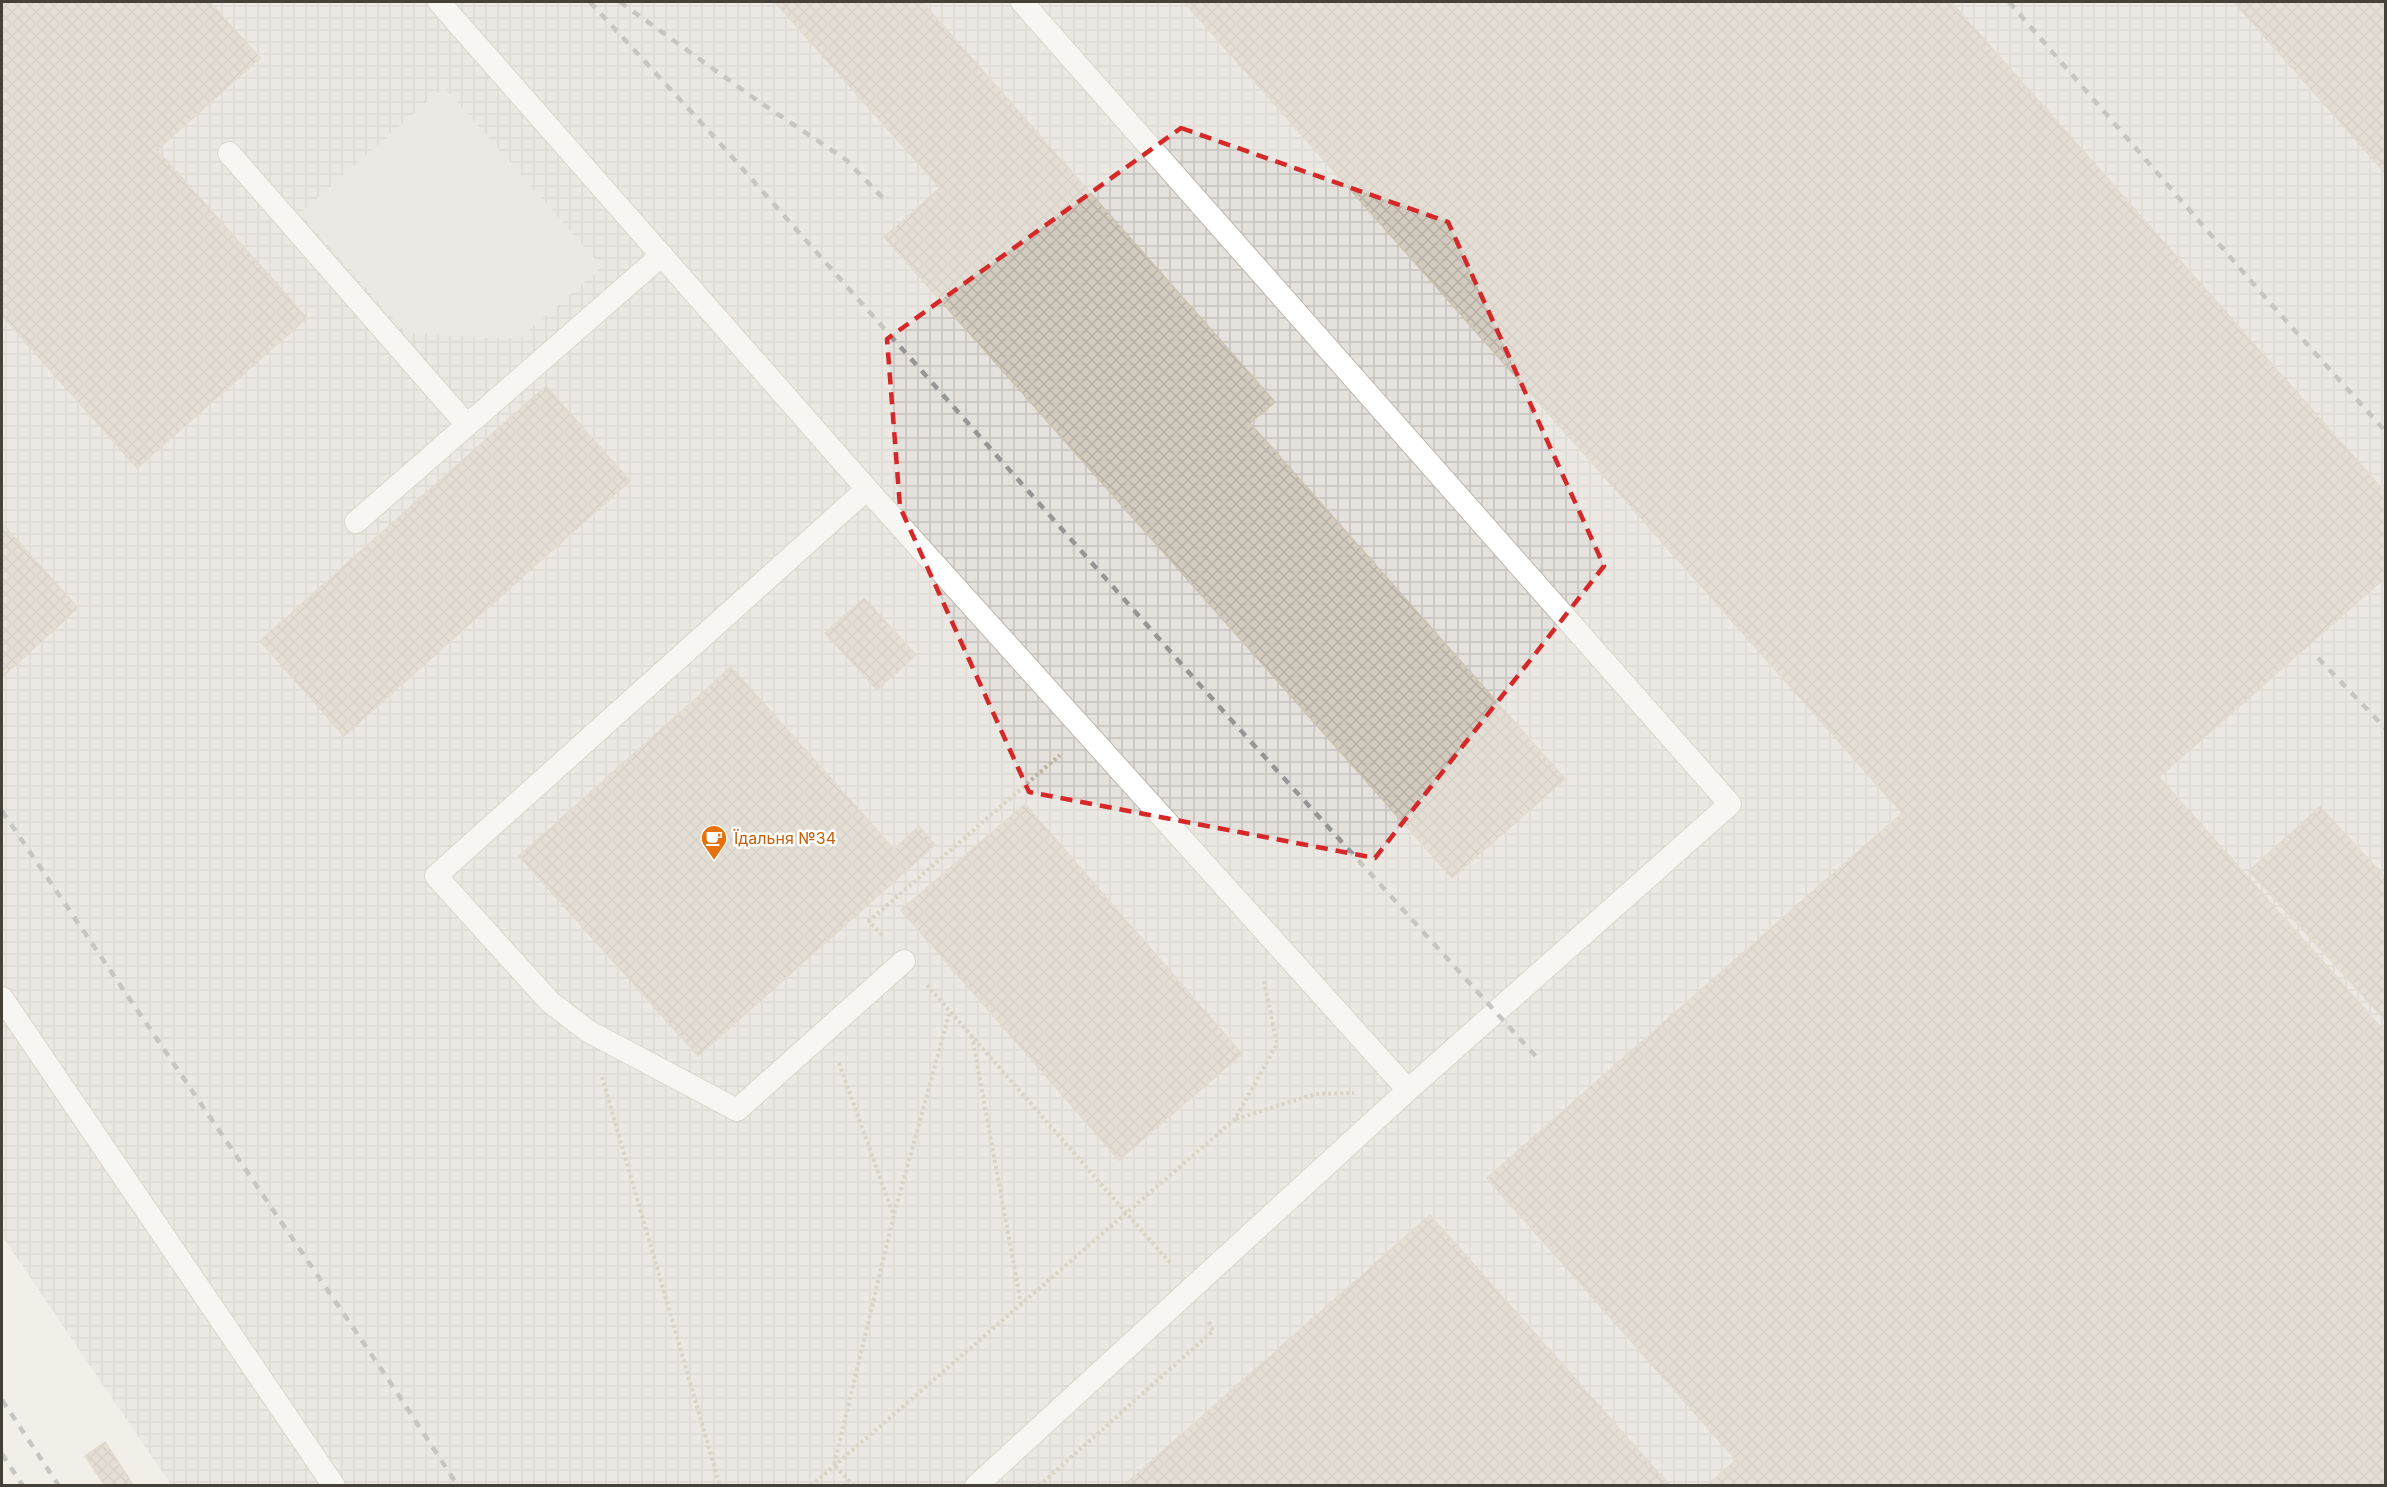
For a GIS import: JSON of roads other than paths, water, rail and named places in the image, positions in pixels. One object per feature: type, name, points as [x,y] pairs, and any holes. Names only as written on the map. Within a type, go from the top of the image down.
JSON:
[{"type":"lane","points":[[440,2],[867,489],[1408,1090]]},
{"type":"lane","points":[[976,1485],[1408,1090],[1730,804],[1022,2]]},
{"type":"lane","points":[[229,153],[467,425]]},
{"type":"lane","points":[[356,522],[662,255]]},
{"type":"lane","points":[[867,489],[436,876],[550,1002],[588,1030],[737,1110],[904,961]]},
{"type":"lane","points":[[2,998],[334,1485]]},
{"type":"railway","points":[[590,2],[709,131],[1224,712],[1541,1062]]},
{"type":"railway","points":[[620,2],[758,101],[845,159],[886,201]]},
{"type":"railway","points":[[2009,2],[2270,303],[2386,432]]},
{"type":"railway","points":[[2318,658],[2386,729]]},
{"type":"railway","points":[[2,811],[390,1382],[458,1486]]},
{"type":"railway","points":[[2,1400],[59,1486]]},
{"type":"railway","points":[[2,1454],[23,1486]]},
{"type":"place","name":"Їдальня №34","points":[[714,861]]}]
